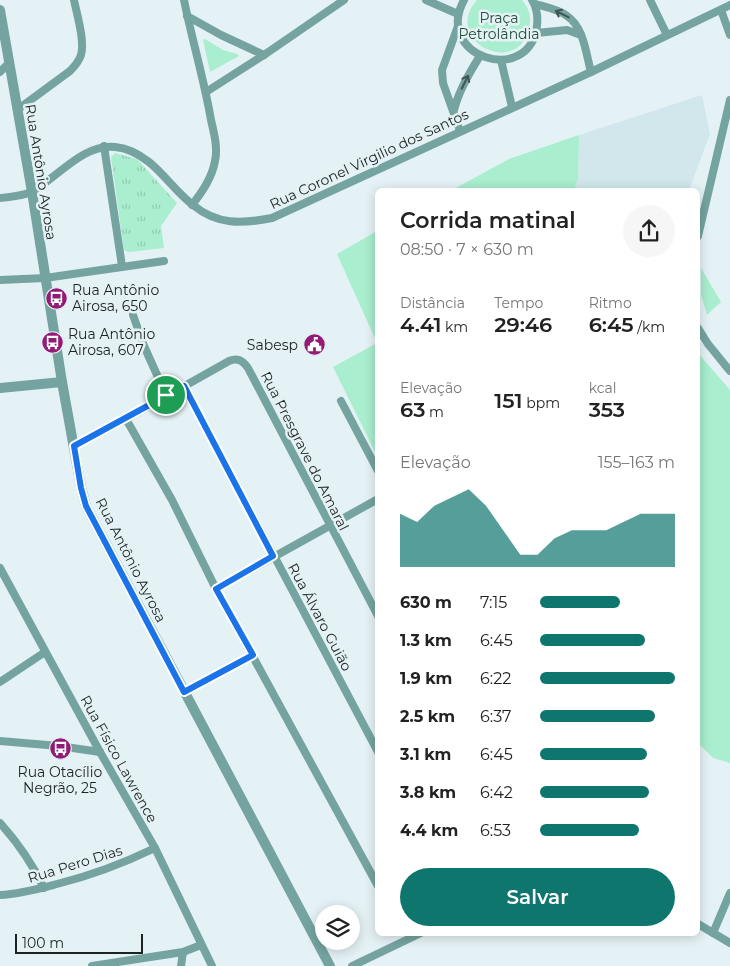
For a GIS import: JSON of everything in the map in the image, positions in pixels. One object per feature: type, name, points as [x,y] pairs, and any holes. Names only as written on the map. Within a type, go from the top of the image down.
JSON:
[{"type":"street","points":[[17,110],[78,63],[82,46],[74,0]]},
{"type":"street","points":[[184,0],[206,92],[215,142],[216,160],[212,174],[192,205]]},
{"type":"street","points":[[206,92],[344,0]]},
{"type":"street","points":[[426,0],[458,14]]},
{"type":"street","points":[[464,0],[458,14],[458,26],[462,38],[469,49],[480,56],[494,60],[512,58],[523,52],[531,43],[536,33],[538,18],[533,2]]},
{"type":"street","points":[[650,0],[667,35]]},
{"type":"street","points":[[533,2],[567,15],[578,27],[591,72]]},
{"type":"street","name":"Rua Coronel Virgilio dos Santos","points":[[104,146],[129,150],[143,158],[158,170],[192,205],[211,216],[231,222],[249,223],[272,218],[591,72],[730,5]]},
{"type":"street","name":"Rua Antônio Ayrosa","points":[[0,10],[32,192],[62,382],[86,506],[330,966]]},
{"type":"street","points":[[721,10],[730,35]]},
{"type":"street","points":[[187,16],[221,35],[264,55]]},
{"type":"street","points":[[458,26],[442,70],[443,83],[460,131]]},
{"type":"street","points":[[536,33],[567,30],[581,34]]},
{"type":"street","points":[[454,110],[467,76],[480,56]]},
{"type":"street","points":[[501,60],[512,107]]},
{"type":"street","points":[[0,72],[9,64]]},
{"type":"street","points":[[700,228],[730,100]]},
{"type":"street","points":[[0,198],[32,192],[78,158],[104,146],[122,266]]},
{"type":"street","points":[[0,280],[45,278],[164,261]]},
{"type":"street","points":[[133,315],[144,346],[166,395]]},
{"type":"street","points":[[700,331],[728,369],[730,375]]},
{"type":"street","name":"Rua Presgrave do Amaral","points":[[74,446],[126,419],[229,360],[236,359],[244,363],[375,610]]},
{"type":"street","points":[[0,388],[62,382]]},
{"type":"street","name":"Rua Álvaro Guião","points":[[184,386],[375,746]]},
{"type":"street","points":[[341,401],[375,465]]},
{"type":"street","points":[[126,419],[172,500],[216,589],[375,880]]},
{"type":"street","points":[[216,589],[375,501]]},
{"type":"street","name":"Rua Físico Lawrence","points":[[0,568],[100,752],[155,848],[212,966]]},
{"type":"street","points":[[0,682],[45,652]]},
{"type":"street","points":[[184,692],[253,655]]},
{"type":"street","points":[[0,741],[60,746],[100,752]]},
{"type":"street","points":[[0,823],[22,848],[35,868],[44,888]]},
{"type":"street","name":"Rua Pero Dias","points":[[0,895],[44,888],[88,876],[121,864],[155,848]]},
{"type":"street","points":[[713,933],[730,893]]},
{"type":"street","points":[[700,925],[730,943]]},
{"type":"street","points":[[352,966],[405,936]]},
{"type":"street","points":[[92,966],[183,952],[201,945]]},
{"type":"street","points":[[181,966],[183,952]]},
{"type":"shaded area","points":[[702,95],[710,134],[690,188],[575,188],[578,178],[579,135]]},
{"type":"green space","name":"Praça Petrolândia","points":[[477,0],[522,0],[528,10],[530,21],[529,29],[522,44],[511,51],[498,52],[485,48],[474,40],[468,29],[468,15]]},
{"type":"green space","points":[[205,39],[223,50],[239,56],[210,72],[203,40]]},
{"type":"green space","points":[[579,135],[578,178],[575,188],[456,188],[509,159]]},
{"type":"green space","points":[[115,153],[137,159],[177,203],[161,226],[164,248],[129,252],[124,250],[111,157]]},
{"type":"green space","points":[[375,232],[375,339],[337,254]]},
{"type":"green space","points":[[701,268],[721,302],[707,315],[701,295]]},
{"type":"green space","points":[[375,344],[375,452],[333,367]]},
{"type":"green space","points":[[700,355],[730,390],[730,763],[713,758],[700,745]]},
{"type":"place","name":"Rua Antônio Airosa, 650","points":[[56,298]]},
{"type":"place","name":"Rua Antônio Airosa, 607","points":[[52,342]]},
{"type":"place","name":"Sabesp","points":[[314,345]]},
{"type":"place","name":"Rua Otacílio Negrão, 25","points":[[60,749]]},
{"type":"route","points":[[184,386],[273,556],[216,589],[253,655],[184,692],[86,506],[74,446],[126,419],[166,395],[184,386]]}]
